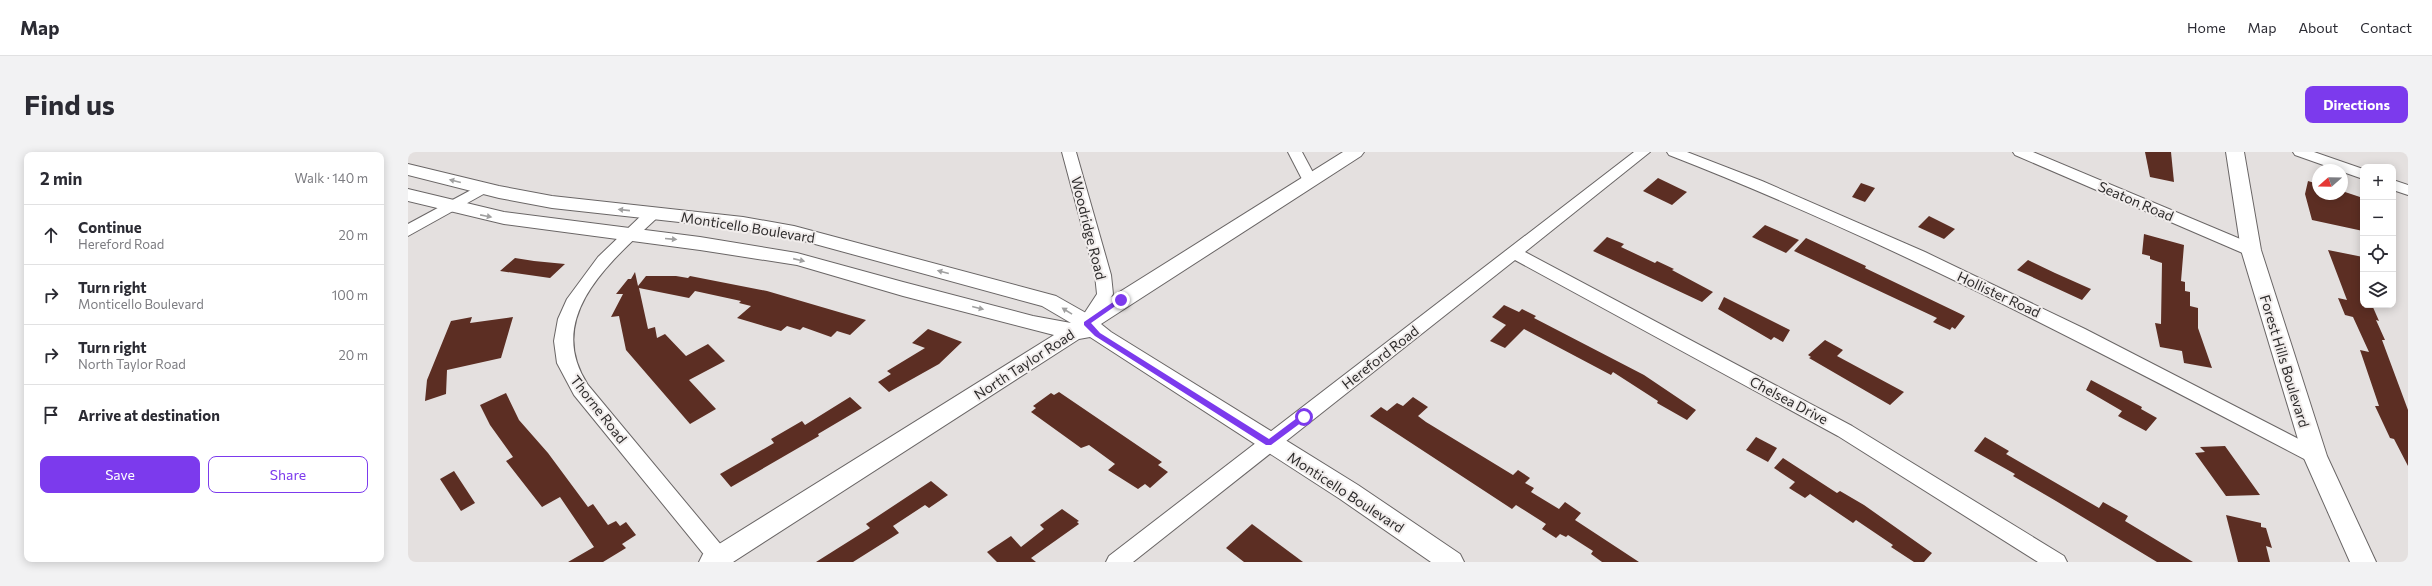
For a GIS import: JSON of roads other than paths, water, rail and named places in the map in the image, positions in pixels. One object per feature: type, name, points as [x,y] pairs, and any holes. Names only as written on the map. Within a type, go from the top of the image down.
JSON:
[{"type":"main road","name":"North Taylor Road","points":[[716,560],[1086,330],[1309,180],[1355,152]]},
{"type":"main road","name":"Forest Hills Boulevard","points":[[2235,152],[2251,250],[2315,456],[2363,562]]},
{"type":"main road","name":"Monticello Boulevard","points":[[408,168],[484,188],[552,202],[743,223],[828,240],[1049,301],[1086,330],[1349,492],[1451,562]]},
{"type":"main road","name":"Monticello Boulevard","points":[[408,195],[452,209],[559,228],[686,241],[799,259],[944,301],[1086,330]]},
{"type":"street","name":"Woodridge Road","points":[[1069,152],[1103,275],[1105,294],[1086,330]]},
{"type":"street","points":[[1296,152],[1309,180]]},
{"type":"street","name":"Hereford Road","points":[[1117,562],[1643,152]]},
{"type":"street","name":"Hollister Road","points":[[1674,152],[1840,219],[2050,318],[2315,456]]},
{"type":"street","name":"Seaton Road","points":[[2020,152],[2251,250]]},
{"type":"street","points":[[2300,152],[2360,173]]},
{"type":"street","points":[[2396,185],[2408,190]]},
{"type":"street","points":[[408,231],[452,209],[484,188]]},
{"type":"street","name":"Thorne Road","points":[[652,214],[629,235],[592,275],[570,311],[564,331],[563,349],[566,364],[581,390],[716,560]]},
{"type":"street","name":"Chelsea Drive","points":[[1514,252],[1846,431],[2056,562]]}]
